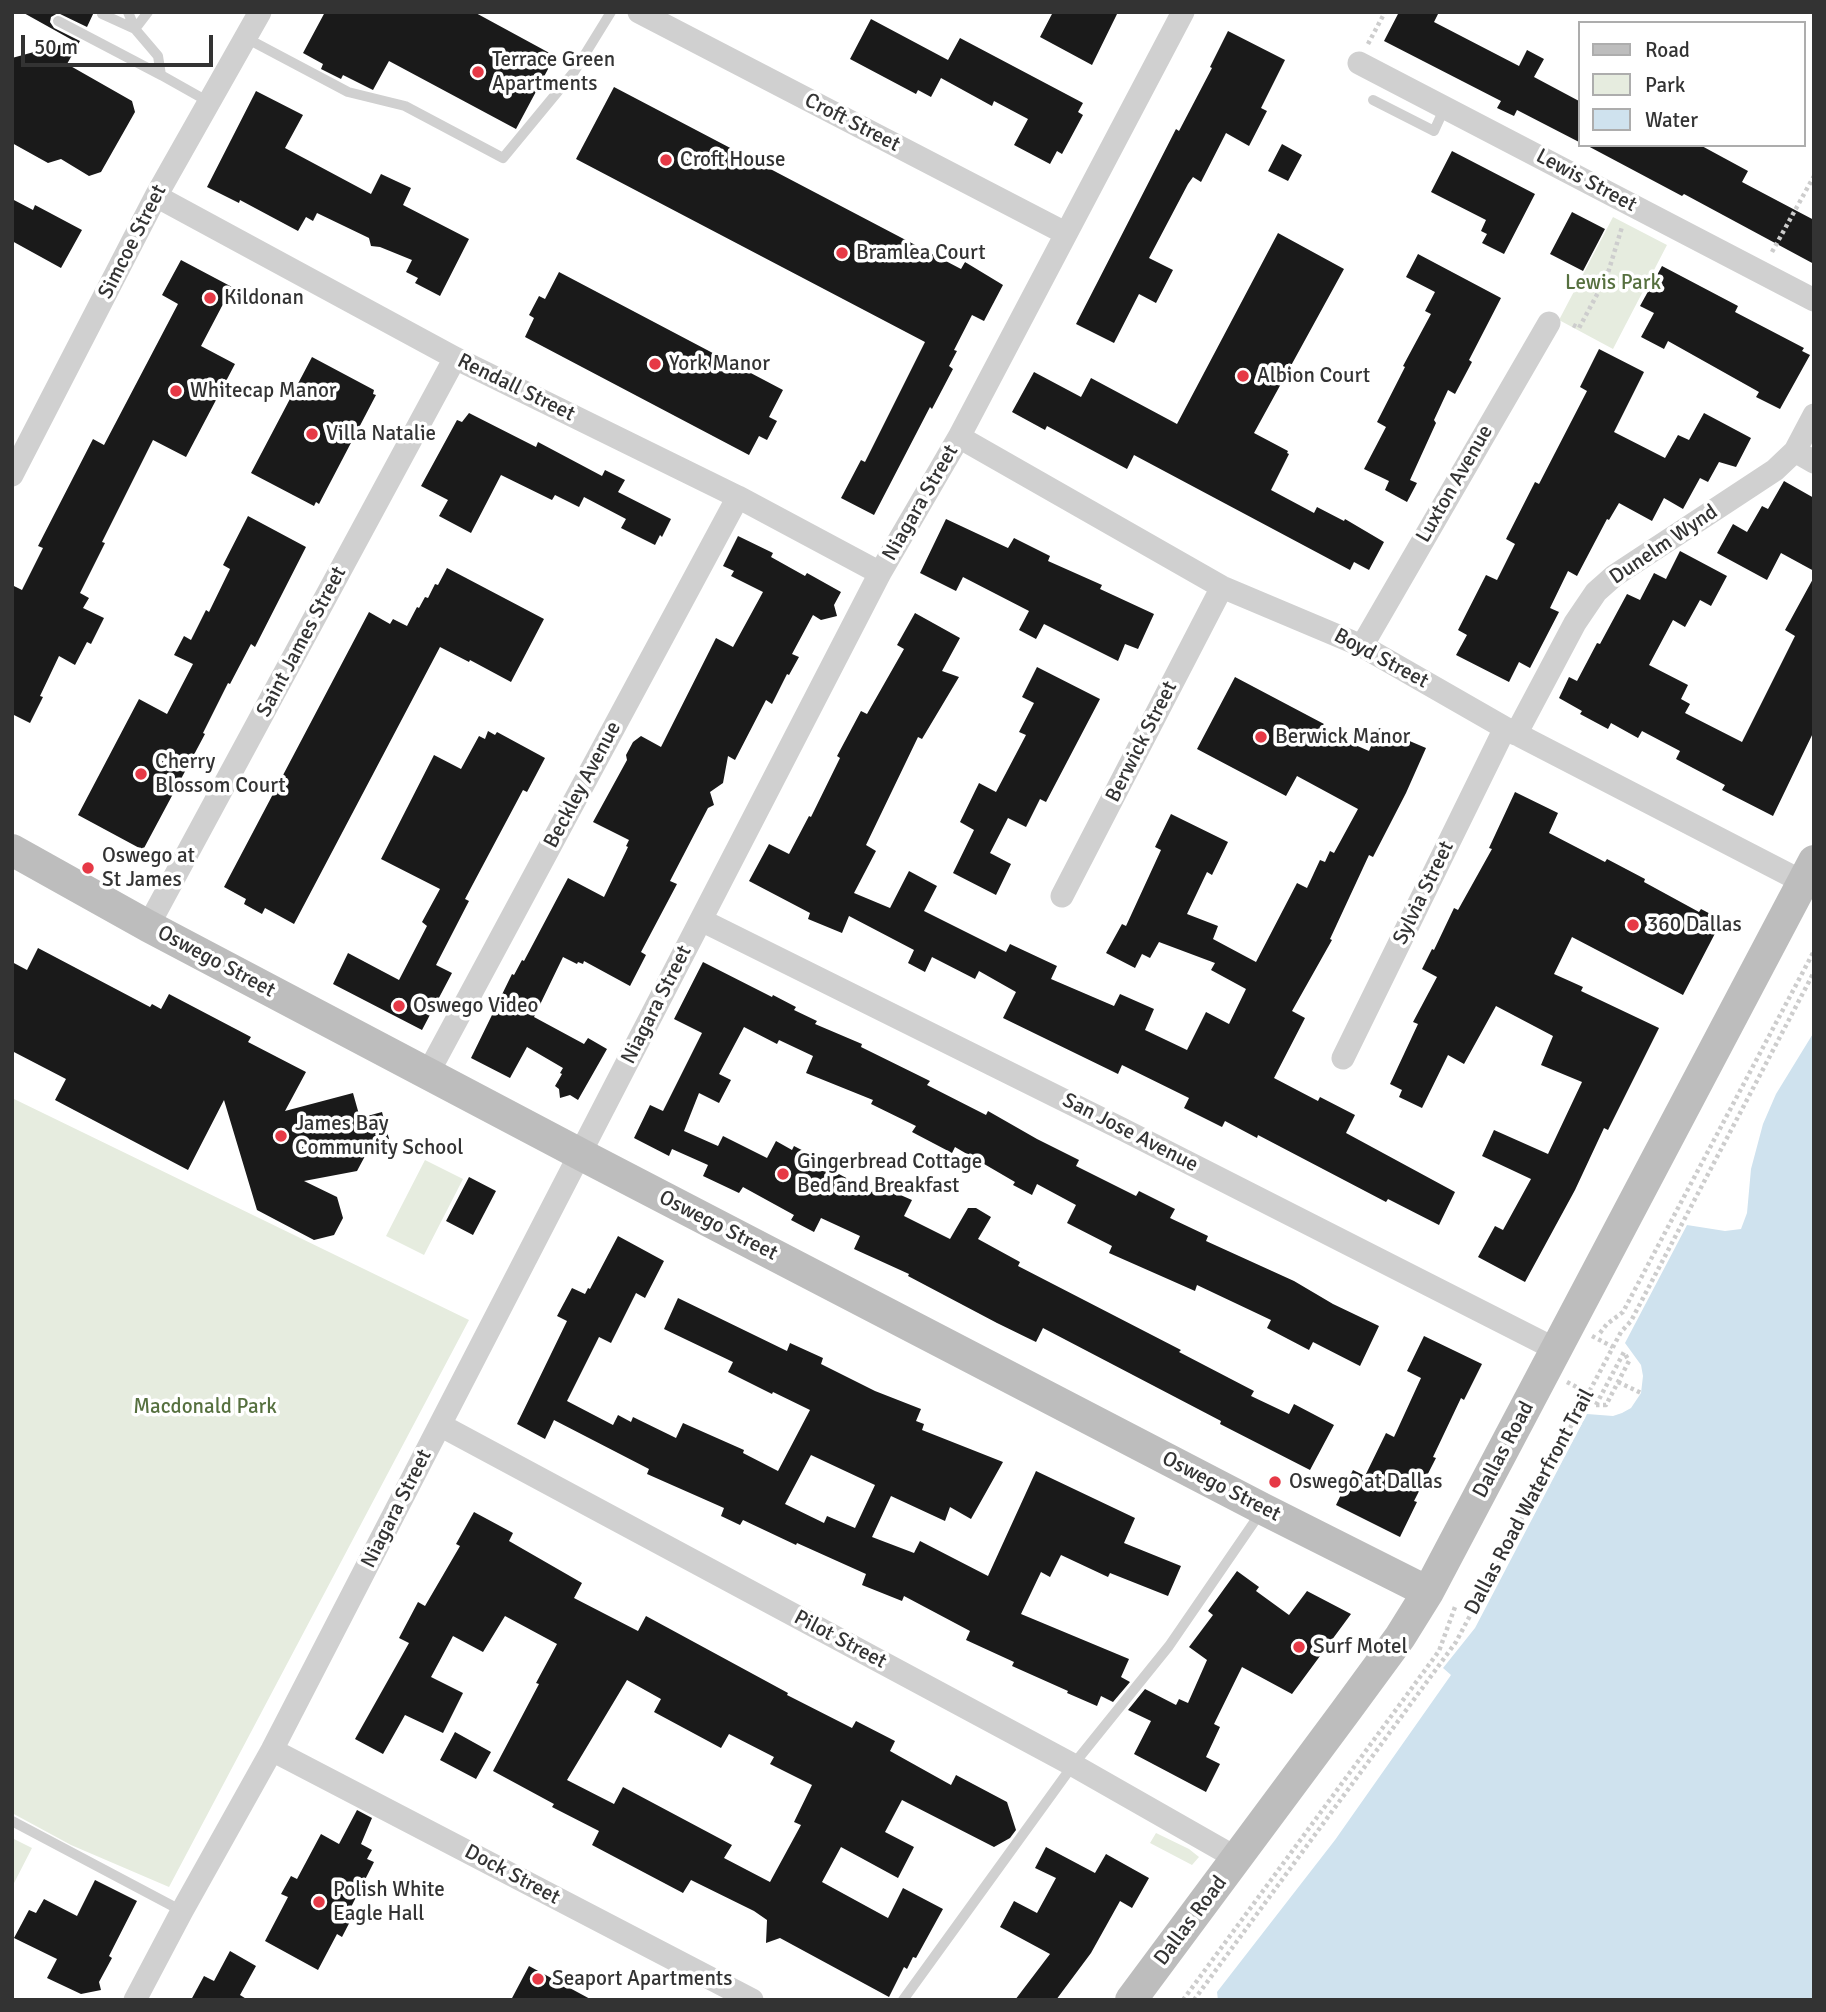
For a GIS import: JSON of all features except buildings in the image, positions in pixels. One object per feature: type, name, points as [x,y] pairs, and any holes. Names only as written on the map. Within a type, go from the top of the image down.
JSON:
[{"type":"street","name":"Simcoe Street","points":[[12,475],[156,196],[260,12]]},
{"type":"street","name":"Croft Street","points":[[639,12],[1065,233]]},
{"type":"street","name":"Niagara Street","points":[[135,2000],[272,1750],[880,573],[959,437],[1183,12]]},
{"type":"street","name":"Lewis Street","points":[[1359,63],[1814,300]]},
{"type":"street","name":"Rendall Street","points":[[156,196],[455,358],[738,497],[880,573]]},
{"type":"street","name":"Luxton Avenue","points":[[1362,646],[1549,323]]},
{"type":"street","name":"Saint James Street","points":[[148,926],[455,358]]},
{"type":"street","name":"Dunelm Wynd","points":[[1510,731],[1596,592],[1614,576],[1775,470],[1805,456],[1814,415]]},
{"type":"street","name":"Boyd Street","points":[[959,437],[1222,587],[1362,646],[1510,731],[1808,871]]},
{"type":"street","name":"Beckley Avenue","points":[[428,1073],[738,497]]},
{"type":"street","name":"Berwick Street","points":[[1062,896],[1222,587]]},
{"type":"street","name":"Sylvia Street","points":[[1343,1058],[1510,731]]},
{"type":"street","name":"Oswego Street","points":[[12,850],[148,926],[580,1154],[1428,1592]]},
{"type":"street","name":"Dallas Road","points":[[1131,2000],[1400,1637],[1428,1592],[1560,1365],[1808,871]]},
{"type":"street","name":"San Jose Avenue","points":[[701,920],[1122,1129],[1560,1365]]},
{"type":"street","name":"Pilot Street","points":[[440,1425],[1073,1765],[1238,1858]]},
{"type":"street","name":"Dock Street","points":[[272,1750],[752,2000]]},
{"type":"lane","points":[[128,12],[135,29],[158,56],[161,75]]},
{"type":"lane","points":[[135,29],[148,12]]},
{"type":"lane","points":[[246,38],[348,92],[405,106],[503,158],[574,72],[611,12]]},
{"type":"lane","points":[[103,13],[135,29]]},
{"type":"lane","points":[[58,21],[209,102]]},
{"type":"lane","points":[[1373,100],[1434,131],[1445,107]]},
{"type":"lane","points":[[903,2000],[1073,1765],[1169,1646],[1263,1509]]},
{"type":"lane","points":[[12,1821],[182,1910]]},
{"type":"path","points":[[1359,63],[1385,12]]},
{"type":"path","points":[[1761,271],[1814,176]]},
{"type":"path","points":[[1549,323],[1564,321],[1579,328],[1607,276],[1629,204]]},
{"type":"path","name":"Dallas Road Waterfront Trail","points":[[1194,2000],[1447,1656],[1621,1332],[1631,1321],[1814,972]]},
{"type":"path","points":[[1587,1334],[1613,1347]]},
{"type":"path","points":[[1624,1352],[1629,1361],[1618,1382],[1606,1405],[1596,1405],[1624,1352]]},
{"type":"path","points":[[1560,1365],[1588,1393]]},
{"type":"path","points":[[1600,1371],[1611,1377]]},
{"type":"path","points":[[1618,1382],[1641,1393]]},
{"type":"green space","name":"Lewis Park","points":[[1613,217],[1667,245],[1613,349],[1559,320]]},
{"type":"green space","name":"Macdonald Park","points":[[12,1098],[469,1320],[169,1887],[71,1845],[12,1813]]},
{"type":"green space","points":[[425,1160],[463,1179],[424,1255],[386,1236]]},
{"type":"green space","points":[[1156,1833],[1189,1849],[1199,1857],[1192,1865],[1150,1843]]},
{"type":"green space","points":[[12,1838],[32,1848],[12,1887]]},
{"type":"water","points":[[1814,1032],[1814,2000],[1218,2000],[1217,1992],[1335,1840],[1451,1675],[1443,1668],[1475,1628],[1587,1414],[1613,1416],[1622,1413],[1631,1408],[1641,1393],[1641,1365],[1625,1343],[1687,1225],[1725,1231],[1741,1229],[1747,1213],[1751,1169],[1763,1124],[1776,1094]]},
{"type":"place","name":"Terrace Green Apartments","points":[[478,72]]},
{"type":"place","name":"Croft House","points":[[666,160]]},
{"type":"place","name":"Bramlea Court","points":[[842,253]]},
{"type":"place","name":"Kildonan","points":[[210,298]]},
{"type":"place","name":"York Manor","points":[[655,364]]},
{"type":"place","name":"Albion Court","points":[[1243,376]]},
{"type":"place","name":"Whitecap Manor","points":[[176,391]]},
{"type":"place","name":"Villa Natalie","points":[[312,434]]},
{"type":"place","name":"Berwick Manor","points":[[1261,737]]},
{"type":"place","name":"Cherry Blossom Court","points":[[141,774]]},
{"type":"place","name":"Oswego at St James","points":[[88,868]]},
{"type":"place","name":"360 Dallas","points":[[1633,925]]},
{"type":"place","name":"Oswego Video","points":[[399,1006]]},
{"type":"place","name":"James Bay Community School","points":[[281,1136]]},
{"type":"place","name":"Gingerbread Cottage Bed and Breakfast","points":[[783,1174]]},
{"type":"place","name":"Oswego at Dallas","points":[[1275,1482]]},
{"type":"place","name":"Surf Motel","points":[[1299,1647]]},
{"type":"place","name":"Polish White Eagle Hall","points":[[319,1902]]},
{"type":"place","name":"Seaport Apartments","points":[[538,1979]]}]
